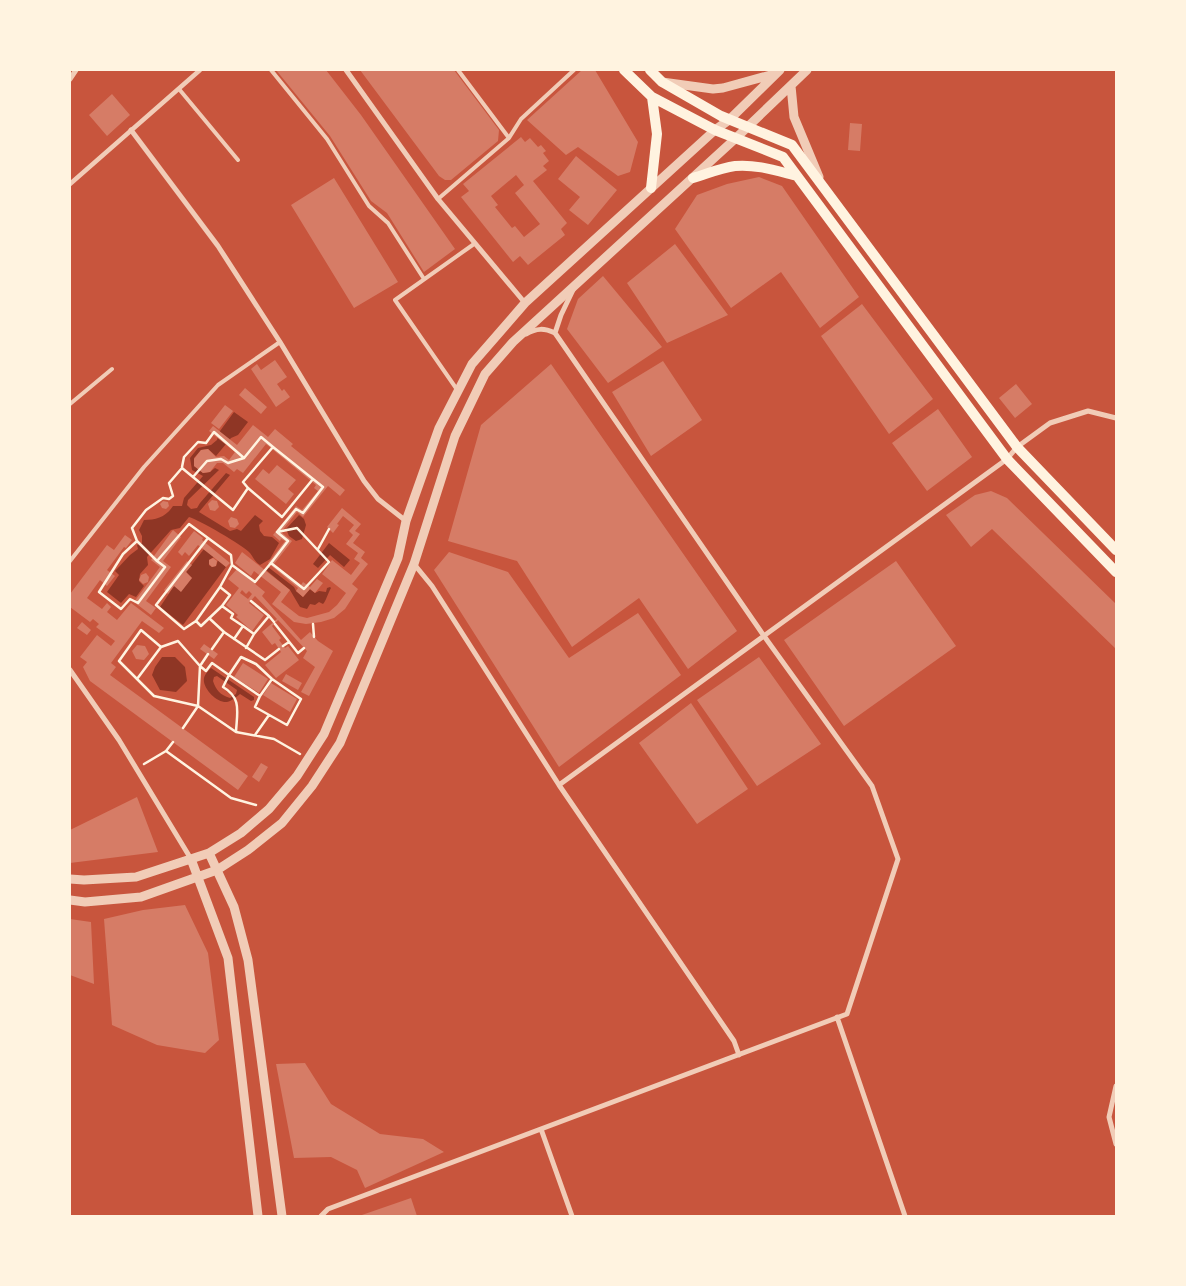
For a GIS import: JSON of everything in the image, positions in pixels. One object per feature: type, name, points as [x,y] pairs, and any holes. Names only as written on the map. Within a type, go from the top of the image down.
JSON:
[{"type":"main road","points":[[624,70],[652,97],[715,130],[783,157],[1007,459],[1116,572]]},
{"type":"main road","points":[[650,70],[662,82],[728,120],[792,145],[1017,447],[1116,550]]},
{"type":"main road","points":[[651,188],[657,134],[652,97]]},
{"type":"main road","points":[[693,178],[719,170],[745,166],[797,176]]},
{"type":"street","points":[[70,79],[76,70]]},
{"type":"street","points":[[70,184],[200,70]]},
{"type":"street","points":[[346,70],[438,199],[524,303]]},
{"type":"street","points":[[70,900],[86,902],[141,896],[198,877],[217,870],[248,850],[282,822],[312,786],[340,743],[414,564],[454,436],[485,374],[513,342],[693,178],[807,70]]},
{"type":"street","points":[[662,82],[718,89],[779,72]]},
{"type":"street","points":[[70,878],[84,880],[136,877],[192,859],[209,853],[240,833],[270,809],[298,776],[324,734],[398,558],[406,521],[438,428],[472,364],[524,303],[779,72]]},
{"type":"street","points":[[791,86],[794,117],[823,186]]},
{"type":"street","points":[[131,130],[218,246],[280,342],[364,482],[378,499],[406,521]]},
{"type":"street","points":[[555,333],[561,315],[576,284]]},
{"type":"street","points":[[321,1216],[328,1209],[847,1014],[898,859],[872,786],[764,636],[555,333],[545,329],[533,330],[513,342]]},
{"type":"street","points":[[559,785],[1007,459],[1017,447],[1050,423],[1088,411],[1116,418]]},
{"type":"street","points":[[414,564],[432,586],[559,785],[734,1041],[739,1054]]},
{"type":"street","points":[[70,670],[119,740],[192,859],[228,958],[258,1216]]},
{"type":"street","points":[[209,853],[234,907],[248,960],[282,1216]]},
{"type":"street","points":[[837,1017],[905,1216]]},
{"type":"street","points":[[1116,1086],[1109,1117],[1116,1144]]},
{"type":"street","points":[[541,1129],[572,1216]]},
{"type":"lane","points":[[271,70],[327,139],[369,206],[388,223],[424,279]]},
{"type":"lane","points":[[458,70],[509,138]]},
{"type":"lane","points":[[438,199],[509,138],[521,119],[574,70]]},
{"type":"lane","points":[[179,88],[238,160]]},
{"type":"lane","points":[[458,391],[395,300],[474,244]]},
{"type":"lane","points":[[70,561],[144,467],[218,386],[280,342]]},
{"type":"lane","points":[[70,404],[112,370]]},
{"type":"path","points":[[138,543],[123,554],[99,592],[121,609],[130,599],[138,604],[165,567],[138,543],[132,528],[146,510],[163,498],[169,500],[173,496],[169,483],[182,468],[184,457],[198,442],[206,443],[214,432],[244,458]]},
{"type":"path","points":[[193,477],[207,461],[221,459],[228,463],[244,458],[261,437],[324,487],[304,513],[296,509],[278,532]]},
{"type":"path","points":[[273,447],[244,482],[248,488],[282,517],[313,479]]},
{"type":"path","points":[[182,468],[233,510],[248,488]]},
{"type":"path","points":[[157,561],[189,524],[208,538],[231,555],[232,565],[220,587],[196,622],[184,629],[156,605],[208,538]]},
{"type":"path","points":[[271,563],[304,589],[329,562],[297,528],[278,532]]},
{"type":"path","points":[[318,550],[329,529]]},
{"type":"path","points":[[232,565],[255,582],[288,541],[278,532]]},
{"type":"path","points":[[196,622],[201,626],[222,606],[230,595],[220,587]]},
{"type":"path","points":[[251,601],[269,616],[298,652],[304,648]]},
{"type":"path","points":[[222,606],[233,614],[231,618],[254,634]]},
{"type":"path","points":[[246,648],[254,634],[269,616]]},
{"type":"path","points":[[209,618],[224,632],[265,660],[279,649]]},
{"type":"path","points":[[313,624],[314,637]]},
{"type":"path","points":[[234,639],[243,626]]},
{"type":"path","points":[[161,647],[141,630],[118,661],[154,696],[198,706],[236,732],[274,739],[309,758]]},
{"type":"path","points":[[212,649],[224,632]]},
{"type":"path","points":[[137,679],[161,647],[178,640],[206,671],[212,663],[260,696]]},
{"type":"path","points":[[283,646],[289,642]]},
{"type":"path","points":[[183,728],[198,706],[200,666],[208,654]]},
{"type":"path","points":[[236,732],[237,703],[231,692],[223,686],[241,657],[256,664],[272,679],[302,699],[287,725],[255,707],[272,679]]},
{"type":"path","points":[[255,735],[269,716]]},
{"type":"path","points":[[136,769],[166,751],[173,742]]},
{"type":"path","points":[[166,751],[230,798],[270,809]]},
{"type":"shaded area","points":[[234,412],[248,422],[238,435],[231,438],[216,456],[208,449],[201,450],[194,458],[194,466],[203,473],[210,472],[215,468],[219,470],[188,500],[187,505],[191,509],[197,508],[226,473],[230,475],[199,512],[230,531],[237,529],[241,531],[255,515],[263,521],[259,525],[260,531],[264,536],[272,537],[279,543],[270,559],[260,565],[239,544],[189,517],[180,528],[171,530],[147,557],[148,565],[140,574],[139,581],[144,586],[136,597],[129,594],[121,603],[107,592],[119,575],[115,571],[138,549],[137,545],[142,543],[142,536],[139,530],[144,520],[160,517],[173,506],[182,506],[184,498],[203,476],[192,470],[190,458],[198,448],[211,445],[217,440],[220,431]]},
{"type":"shaded area","points":[[299,515],[304,519],[306,525],[302,539],[296,541],[289,536],[286,529]]},
{"type":"shaded area","points":[[329,543],[350,560],[344,567],[330,555],[318,568],[313,564]]},
{"type":"shaded area","points":[[204,549],[214,557],[209,560],[209,565],[212,567],[216,566],[218,560],[226,567],[183,625],[160,607],[174,586],[192,578],[186,572]]},
{"type":"shaded area","points":[[268,567],[294,587],[303,597],[310,589],[315,593],[319,591],[326,592],[327,588],[330,587],[324,603],[310,604],[307,609],[300,607],[290,590],[266,570]]},
{"type":"shaded area","points":[[162,657],[175,657],[185,667],[187,681],[176,692],[160,690],[152,675]]},
{"type":"shaded area","points":[[211,668],[254,697],[254,700],[251,701],[240,694],[227,702],[219,700],[211,694],[204,682],[207,672]],"holes":[[[217,676],[237,690],[236,694],[230,698],[224,695],[216,687],[213,681],[214,677]]]},
{"type":"building","points":[[276,70],[326,70],[361,115],[455,249],[424,272],[387,213],[371,201],[330,136]]},
{"type":"building","points":[[360,70],[454,70],[499,130],[498,141],[451,180],[445,180],[439,176]]},
{"type":"building","points":[[582,70],[595,70],[638,142],[630,172],[618,176],[578,147],[566,155],[527,120]]},
{"type":"building","points":[[112,94],[130,115],[107,136],[89,115]]},
{"type":"building","points":[[850,123],[862,124],[860,151],[848,150]]},
{"type":"building","points":[[521,137],[525,142],[530,138],[538,147],[541,145],[546,151],[543,153],[549,161],[543,166],[547,170],[533,181],[567,223],[561,229],[565,235],[528,265],[520,256],[513,262],[461,197],[469,191],[463,184]],"holes":[[[516,175],[524,185],[515,193],[540,224],[524,237],[515,226],[512,228],[495,207],[498,205],[491,196]]]},
{"type":"building","points":[[576,156],[617,190],[588,225],[569,210],[580,197],[558,179]]},
{"type":"building","points":[[759,177],[782,186],[859,297],[820,328],[781,272],[731,308],[675,229],[697,195],[727,184]]},
{"type":"building","points":[[334,178],[398,282],[354,308],[291,205]]},
{"type":"building","points":[[675,244],[728,315],[667,343],[627,283]]},
{"type":"building","points":[[603,276],[662,347],[608,383],[567,329],[578,299]]},
{"type":"building","points":[[862,304],[933,399],[889,434],[821,336]]},
{"type":"building","points":[[275,360],[287,377],[277,384],[290,397],[276,407],[251,369],[257,364],[261,370]]},
{"type":"building","points":[[663,361],[702,420],[651,456],[612,392]]},
{"type":"building","points":[[551,364],[737,631],[688,669],[639,598],[572,647],[517,561],[448,541],[481,425]]},
{"type":"building","points":[[1016,384],[1032,404],[1015,418],[999,398]]},
{"type":"building","points":[[245,388],[267,407],[261,414],[239,395]]},
{"type":"building","points":[[225,405],[233,411],[219,429],[211,423]]},
{"type":"building","points":[[938,409],[972,457],[927,491],[892,443]]},
{"type":"building","points":[[253,425],[268,437],[275,429],[293,444],[291,446],[345,490],[340,496],[328,486],[303,517],[297,512],[281,532],[292,541],[274,564],[301,585],[303,582],[310,587],[317,579],[323,583],[315,593],[310,589],[303,597],[296,591],[298,588],[268,563],[285,541],[281,539],[280,541],[273,535],[296,506],[302,510],[318,491],[314,488],[316,485],[266,444],[243,473],[237,469],[234,472],[223,463],[217,463],[210,472],[203,473],[194,466],[194,459],[201,450],[208,449],[216,457],[224,456],[229,460],[235,452],[209,431],[213,426],[237,445]]},
{"type":"building","points":[[277,465],[296,480],[288,489],[294,494],[286,504],[255,479],[263,469],[269,474]]},
{"type":"building","points":[[991,491],[1007,498],[1116,604],[1116,649],[992,529],[971,547],[946,515],[975,495]]},
{"type":"building","points":[[212,500],[217,501],[219,507],[215,511],[210,510],[208,504]]},
{"type":"building","points":[[163,501],[168,502],[169,506],[166,509],[162,508],[160,504]]},
{"type":"building","points":[[342,508],[361,524],[355,531],[360,534],[353,543],[365,552],[361,558],[368,564],[352,584],[358,589],[345,609],[334,618],[306,624],[294,622],[272,604],[281,592],[254,571],[251,576],[235,563],[242,552],[290,590],[281,602],[299,616],[307,618],[329,612],[346,593],[322,574],[332,560],[351,575],[360,563],[354,559],[358,553],[346,544],[353,535],[349,531],[354,525],[343,516],[333,533],[327,527]]},
{"type":"building","points":[[231,517],[237,519],[239,524],[235,528],[230,527],[228,521]]},
{"type":"building","points":[[173,530],[181,537],[163,561],[171,567],[146,601],[156,608],[151,615],[134,602],[160,567],[151,560]]},
{"type":"building","points":[[194,531],[230,563],[226,567],[198,545],[189,556],[185,552],[182,556],[178,552]]},
{"type":"building","points":[[125,535],[132,540],[126,548],[124,547],[107,570],[115,576],[107,586],[100,580],[87,598],[102,609],[107,603],[111,607],[107,612],[117,620],[131,603],[164,628],[159,633],[142,621],[111,663],[116,667],[110,675],[248,776],[238,790],[90,681],[83,667],[87,662],[80,657],[97,635],[111,646],[115,641],[96,627],[99,624],[93,619],[90,622],[70,607],[70,594],[107,545],[114,550]]},
{"type":"building","points":[[449,552],[508,572],[569,658],[638,613],[681,675],[559,767],[434,570]]},
{"type":"building","points":[[213,558],[217,561],[216,566],[212,567],[209,564],[209,560]]},
{"type":"building","points":[[187,561],[192,565],[186,572],[192,578],[181,592],[174,586],[168,594],[164,590]]},
{"type":"building","points":[[896,561],[956,646],[844,726],[784,640]]},
{"type":"building","points":[[237,569],[265,592],[262,596],[301,640],[310,632],[318,641],[333,651],[309,696],[301,692],[315,667],[303,658],[307,651],[278,620],[272,626],[281,638],[279,640],[285,648],[288,646],[299,660],[276,678],[265,665],[281,652],[275,643],[272,645],[262,632],[277,619],[255,596],[249,603],[264,615],[252,631],[226,605],[239,588],[228,579]],"holes":[[[242,590],[246,594],[249,591],[252,594],[248,599],[240,593]]]},
{"type":"building","points":[[146,573],[149,577],[148,582],[143,584],[139,580],[141,575]]},
{"type":"building","points":[[82,622],[91,630],[87,635],[77,628]]},
{"type":"building","points":[[204,644],[218,654],[214,659],[200,649]]},
{"type":"building","points":[[137,645],[145,646],[149,654],[144,660],[136,659],[132,651]]},
{"type":"building","points":[[759,657],[821,744],[757,786],[697,700]]},
{"type":"building","points":[[243,663],[268,679],[259,693],[234,677]]},
{"type":"building","points":[[286,674],[302,683],[298,690],[282,681]]},
{"type":"building","points":[[271,683],[297,699],[290,712],[263,695]]},
{"type":"building","points":[[691,703],[748,789],[697,824],[639,743]]},
{"type":"building","points":[[261,763],[268,767],[259,782],[252,777]]},
{"type":"building","points":[[137,797],[158,852],[70,863],[70,830]]},
{"type":"building","points":[[185,905],[208,953],[219,1040],[205,1053],[157,1045],[112,1025],[104,919],[143,910]]},
{"type":"building","points":[[70,919],[91,922],[94,984],[70,975]]},
{"type":"building","points":[[305,1063],[331,1104],[380,1134],[423,1139],[444,1152],[365,1188],[357,1170],[331,1157],[294,1158],[276,1064]]},
{"type":"building","points":[[411,1198],[417,1216],[359,1216]]}]
